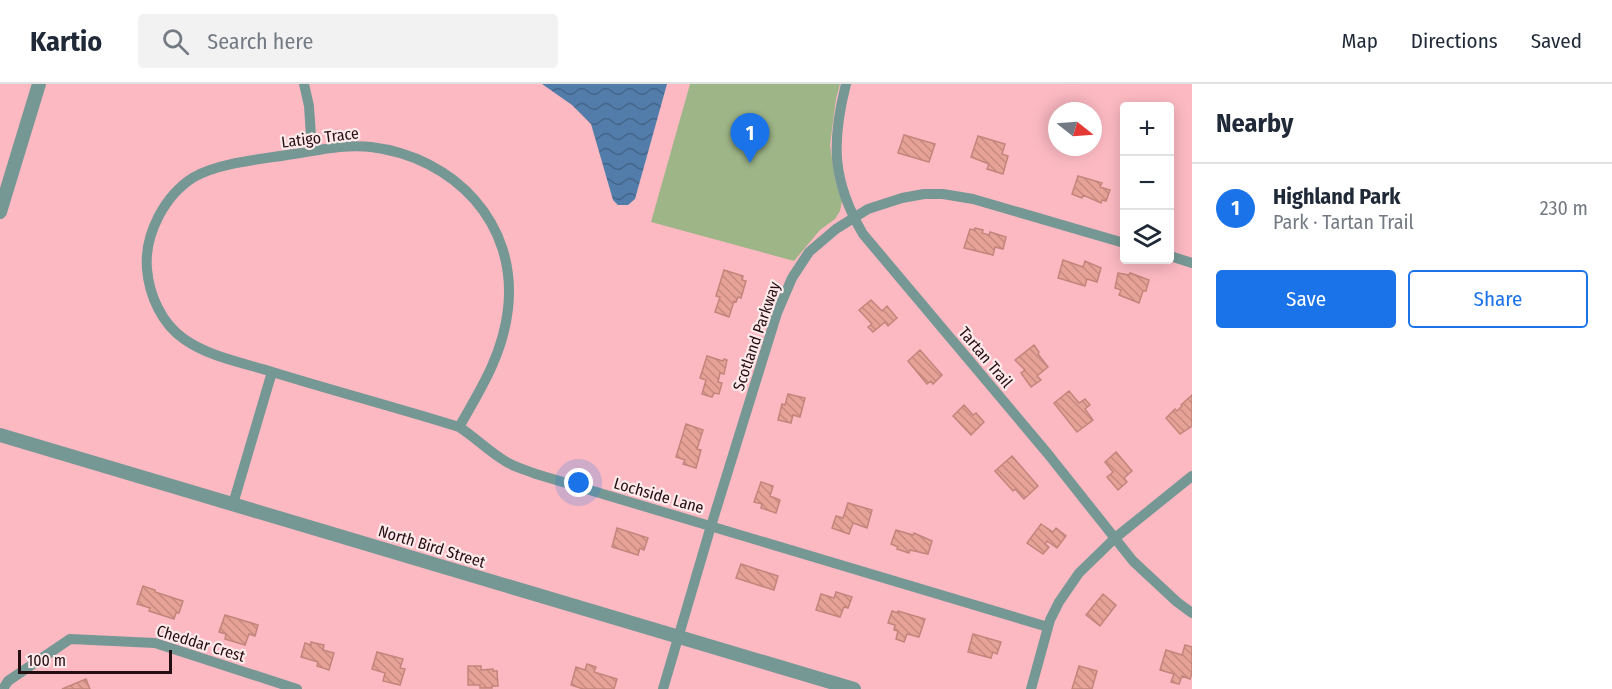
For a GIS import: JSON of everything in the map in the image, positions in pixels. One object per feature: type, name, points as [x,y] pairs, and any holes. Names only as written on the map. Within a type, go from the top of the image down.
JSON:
[{"type":"street","points":[[0,212],[39,84]]},
{"type":"street","points":[[304,84],[309,106],[312,151]]},
{"type":"street","name":"Tartan Trail","points":[[846,84],[837,122],[836,150],[839,176],[853,217],[863,234],[1048,454],[1133,561],[1192,613]]},
{"type":"street","name":"Latigo Trace","points":[[272,372],[199,348],[173,330],[150,291],[146,261],[149,244],[160,213],[168,200],[193,178],[222,166],[340,147],[391,150],[440,170],[474,198],[492,222],[506,264],[509,293],[504,332],[487,378],[459,427]]},
{"type":"street","name":"Scotland Parkway","points":[[663,689],[777,314],[787,289],[809,252],[836,229],[868,209],[902,198],[924,194],[943,194],[973,199],[1120,242]]},
{"type":"street","points":[[1174,257],[1192,263]]},
{"type":"street","points":[[233,504],[272,372]]},
{"type":"street","name":"Lochside Lane","points":[[272,372],[459,427],[473,435],[508,463],[536,474],[1048,627]]},
{"type":"street","name":"North Bird Street","points":[[0,435],[854,689]]},
{"type":"street","points":[[1031,689],[1048,627],[1059,602],[1070,585],[1115,538],[1192,476]]},
{"type":"street","name":"Cheddar Crest","points":[[3,689],[8,681],[70,639],[155,643],[297,689]]},
{"type":"green space","points":[[690,84],[840,84],[830,145],[835,180],[842,201],[840,211],[835,219],[820,230],[794,261],[651,222]]},
{"type":"water","points":[[542,84],[667,84],[635,199],[628,205],[618,205],[613,200],[591,124],[572,105]]},
{"type":"building","points":[[904,135],[935,144],[929,162],[898,153]]},
{"type":"building","points":[[978,136],[1005,144],[1002,154],[1008,156],[1003,174],[987,169],[989,164],[971,157]]},
{"type":"building","points":[[1078,176],[1102,183],[1100,187],[1110,190],[1106,201],[1102,200],[1101,203],[1083,195],[1082,198],[1072,194]]},
{"type":"building","points":[[975,228],[983,230],[982,233],[989,235],[990,232],[1006,237],[1003,249],[995,247],[993,255],[964,248],[970,229],[975,230]]},
{"type":"building","points":[[1063,260],[1083,267],[1085,261],[1101,268],[1097,282],[1087,279],[1085,286],[1058,278]]},
{"type":"building","points":[[724,270],[743,276],[742,280],[746,281],[741,298],[738,297],[736,302],[734,301],[729,317],[715,312],[720,297],[716,296]]},
{"type":"building","points":[[1118,273],[1129,275],[1130,273],[1149,280],[1139,303],[1119,295],[1121,290],[1115,288]]},
{"type":"building","points":[[871,300],[882,311],[887,306],[897,318],[888,326],[885,322],[873,332],[868,327],[872,324],[859,310]]},
{"type":"building","points":[[1034,345],[1048,367],[1037,376],[1041,380],[1031,387],[1021,373],[1025,370],[1015,360]]},
{"type":"building","points":[[920,350],[942,375],[933,384],[931,381],[927,384],[908,361]]},
{"type":"building","points":[[707,356],[727,360],[724,374],[720,373],[718,382],[722,383],[719,394],[714,393],[712,397],[702,394],[706,380],[700,378]]},
{"type":"building","points":[[1069,391],[1079,403],[1085,399],[1090,405],[1085,409],[1093,420],[1077,432],[1054,403]]},
{"type":"building","points":[[788,394],[805,398],[800,417],[793,415],[791,423],[778,420],[782,404],[785,405]]},
{"type":"building","points":[[1192,395],[1192,426],[1180,434],[1166,418],[1175,409],[1177,411]]},
{"type":"building","points":[[964,405],[984,422],[971,435],[953,416]]},
{"type":"building","points":[[686,424],[703,430],[697,449],[701,450],[696,468],[683,464],[685,460],[676,457]]},
{"type":"building","points":[[1116,452],[1132,471],[1124,478],[1127,482],[1118,490],[1107,477],[1113,472],[1105,462]]},
{"type":"building","points":[[1012,456],[1038,486],[1024,499],[1015,489],[1013,491],[995,471]]},
{"type":"building","points":[[761,482],[773,486],[770,496],[780,500],[776,513],[761,508],[762,504],[754,502]]},
{"type":"building","points":[[848,503],[872,510],[867,528],[853,523],[849,534],[832,528],[836,516],[843,518]]},
{"type":"building","points":[[1041,524],[1053,532],[1056,528],[1066,536],[1057,548],[1047,541],[1045,544],[1049,547],[1043,554],[1027,543]]},
{"type":"building","points":[[617,528],[648,538],[644,550],[640,548],[638,555],[612,547]]},
{"type":"building","points":[[896,530],[913,535],[914,533],[932,541],[928,554],[910,550],[909,553],[897,549],[898,547],[891,544]]},
{"type":"building","points":[[741,564],[778,576],[774,590],[736,578]]},
{"type":"building","points":[[143,586],[183,601],[174,619],[149,611],[150,608],[137,604]]},
{"type":"building","points":[[836,592],[852,597],[848,608],[844,607],[840,617],[816,610],[821,594],[834,598]]},
{"type":"building","points":[[1103,594],[1116,605],[1100,626],[1086,615]]},
{"type":"building","points":[[892,611],[925,619],[919,637],[907,634],[904,642],[896,639],[898,631],[894,630],[895,625],[888,623]]},
{"type":"building","points":[[225,615],[258,625],[255,636],[249,634],[245,645],[225,639],[226,634],[219,632]]},
{"type":"building","points":[[973,634],[1001,642],[997,654],[993,652],[991,658],[968,652]]},
{"type":"building","points":[[311,642],[324,645],[323,650],[334,653],[329,670],[317,666],[318,662],[301,657],[305,643],[311,645]]},
{"type":"building","points":[[1185,645],[1192,647],[1190,679],[1182,676],[1179,684],[1171,682],[1174,674],[1160,670],[1166,650],[1182,655]]},
{"type":"building","points":[[377,652],[403,659],[400,668],[405,669],[400,685],[383,681],[385,673],[372,669]]},
{"type":"building","points":[[587,664],[596,667],[594,672],[617,679],[614,689],[583,689],[571,685],[576,667],[585,670]]},
{"type":"building","points":[[468,666],[481,666],[481,670],[497,671],[498,686],[480,688],[480,685],[468,685]]},
{"type":"building","points":[[1079,666],[1097,671],[1092,689],[1072,689]]},
{"type":"building","points":[[86,679],[90,689],[62,689]]},
{"type":"place","name":"Highland Park","points":[[750,163]]}]
